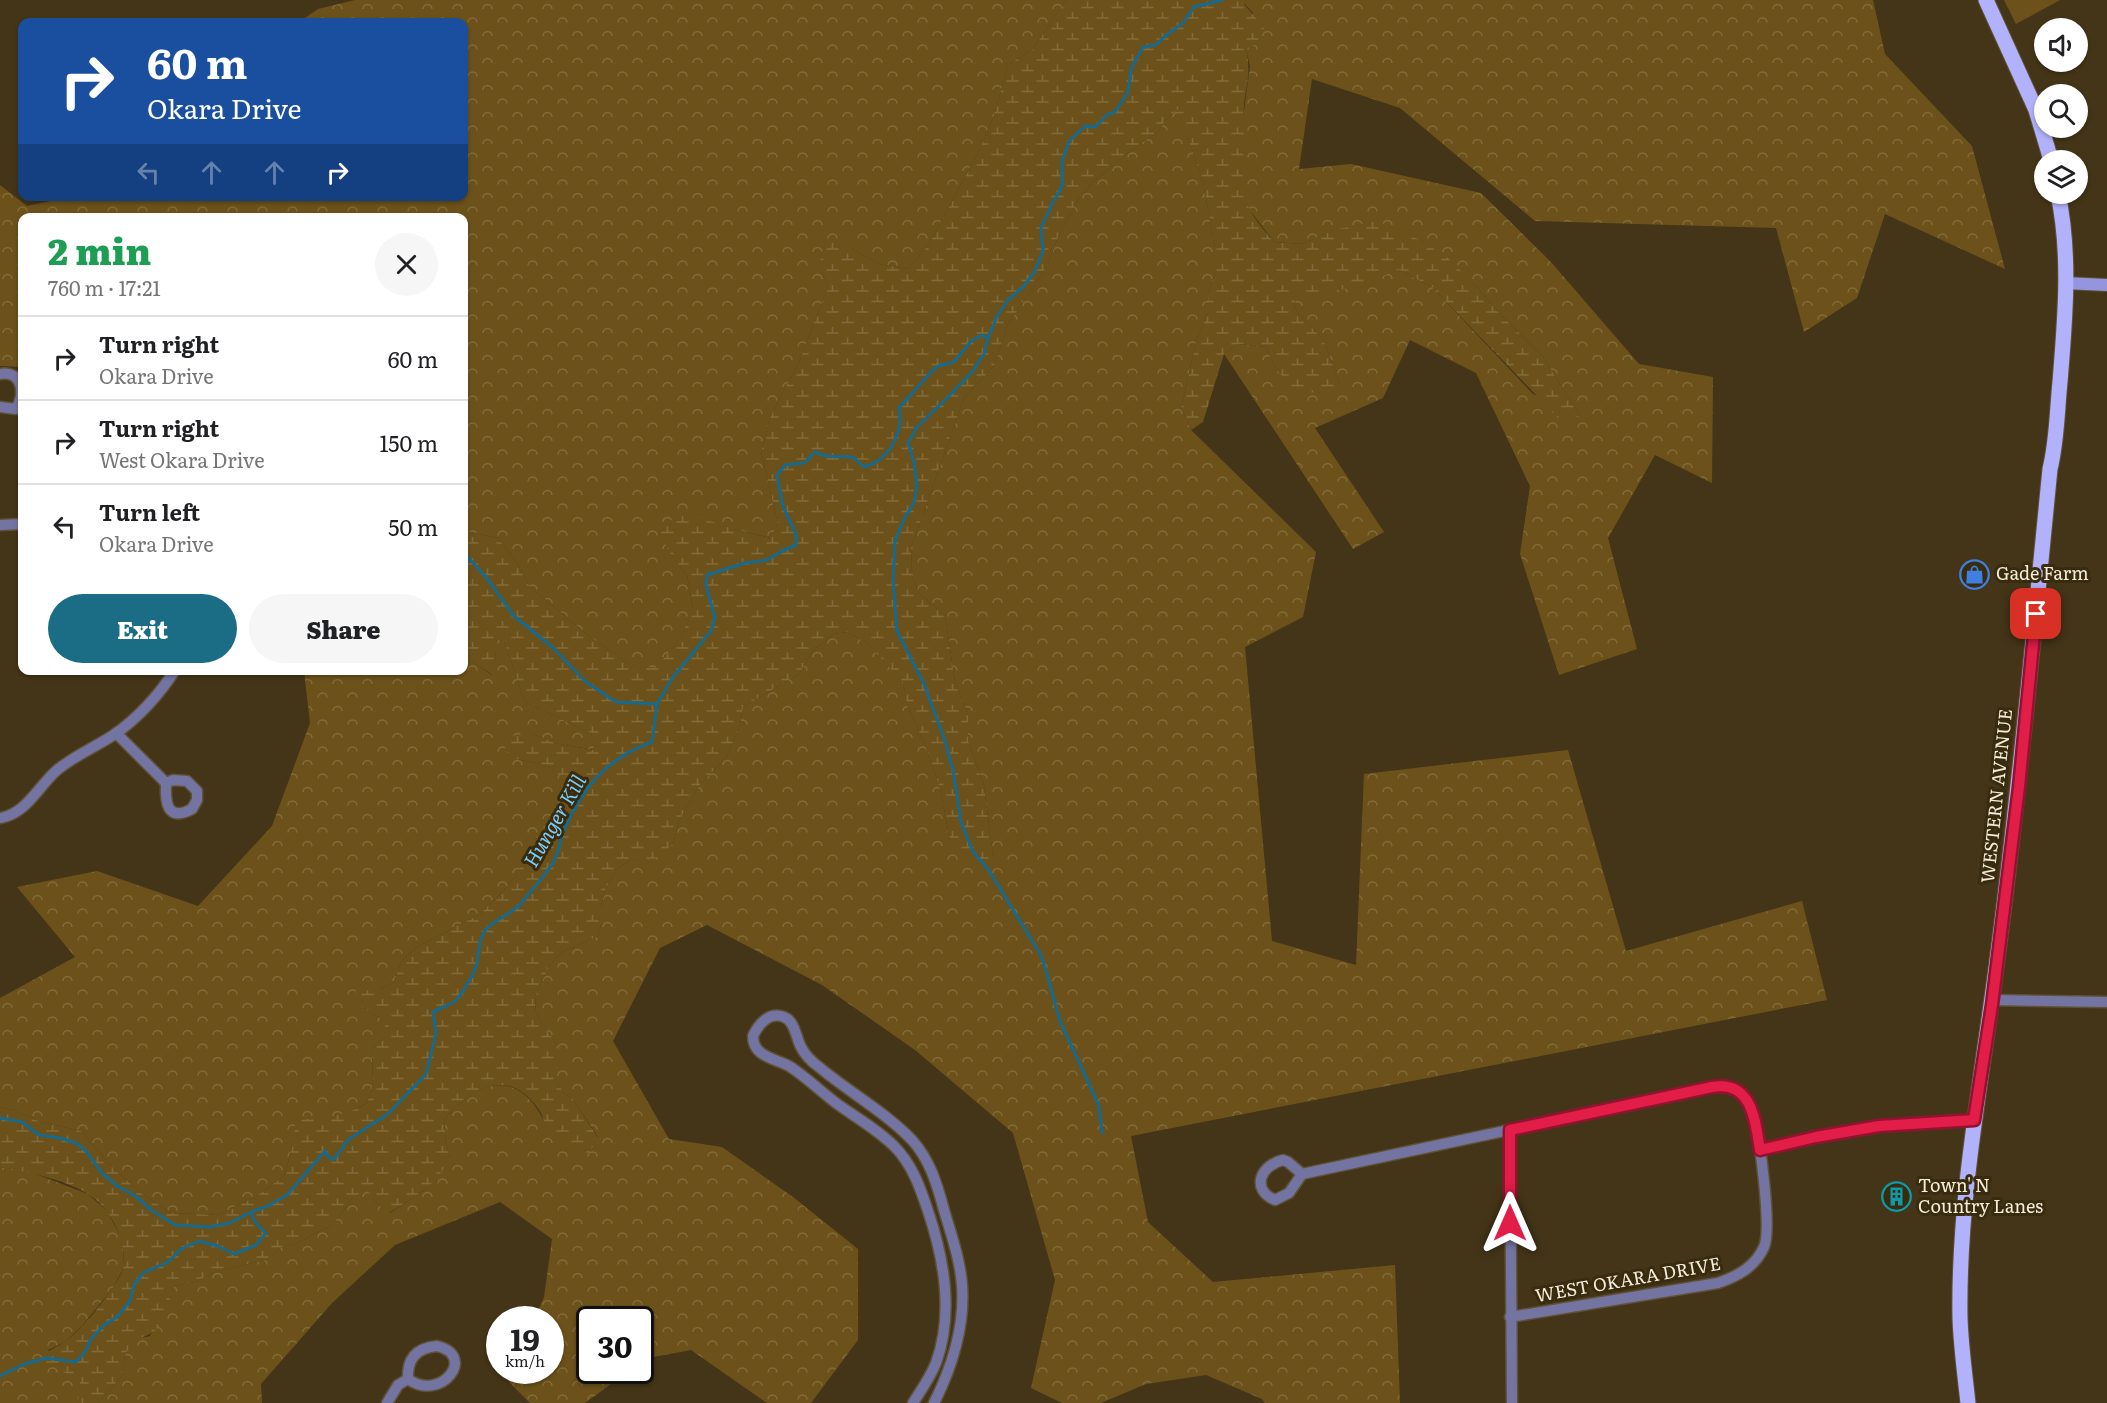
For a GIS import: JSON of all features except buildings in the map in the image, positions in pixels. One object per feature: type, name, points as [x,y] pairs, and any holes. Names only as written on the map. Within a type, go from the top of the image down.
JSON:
[{"type":"main road","points":[[1986,0],[2036,110],[2048,150]]},
{"type":"main road","name":"WESTERN AVENUE","points":[[1968,1403],[1960,1320],[1961,1267],[1974,1120],[2019,787],[2056,428],[2065,282],[2064,236],[2059,204]]},
{"type":"main road","points":[[2065,282],[2107,285]]},
{"type":"street","points":[[0,374],[8,373],[18,380]]},
{"type":"street","points":[[0,407],[16,409]]},
{"type":"street","points":[[16,409],[18,413]]},
{"type":"street","points":[[0,525],[18,524]]},
{"type":"street","points":[[0,818],[20,810],[56,771],[116,733],[148,704],[172,675]]},
{"type":"street","points":[[116,733],[166,783]]},
{"type":"street","points":[[1992,1000],[2107,1002]]},
{"type":"street","points":[[913,1403],[936,1363],[946,1299],[944,1275],[934,1228],[913,1172],[896,1147],[873,1129],[790,1067],[761,1054],[753,1044],[753,1036],[757,1027],[768,1018],[776,1016],[787,1019],[808,1057],[912,1140],[924,1156],[935,1180],[955,1249],[962,1283],[962,1303],[949,1370],[934,1403]]},
{"type":"street","name":"WEST OKARA DRIVE","points":[[1510,1130],[1712,1087],[1729,1086],[1742,1094],[1754,1118],[1760,1150],[1767,1234],[1759,1257],[1745,1271],[1718,1283],[1510,1317]]},
{"type":"street","points":[[873,1129],[882,1115]]},
{"type":"street","points":[[1760,1150],[1879,1126],[1974,1120]]},
{"type":"street","points":[[1302,1174],[1510,1130],[1512,1403]]},
{"type":"street","points":[[934,1228],[948,1226]]},
{"type":"street","points":[[437,1346],[444,1348],[453,1359],[454,1371],[445,1385],[424,1389],[408,1379],[407,1366],[411,1359],[423,1349],[437,1346]]},
{"type":"street","points":[[936,1363],[949,1370]]},
{"type":"street","points":[[387,1403],[398,1385],[408,1379]]},
{"type":"green space","points":[[355,0],[1066,0],[1033,49],[1008,65],[994,116],[977,155],[929,244],[908,269],[879,264],[847,246],[822,272],[828,287],[800,360],[771,415],[761,451],[778,524],[771,538],[733,529],[670,553],[687,575],[693,609],[681,637],[656,669],[630,665],[589,636],[530,587],[517,563],[498,538],[468,532],[468,213],[18,213],[18,367],[0,366],[0,185],[27,206],[51,201],[468,201],[468,18],[305,18],[318,9]]},
{"type":"green space","points":[[1066,0],[1246,0],[1244,4],[1264,28],[1256,44],[1246,49],[1248,70],[1244,104],[1243,179],[1246,200],[1264,230],[1274,242],[1302,244],[1334,230],[1377,221],[1420,240],[1448,258],[1543,357],[1580,416],[1563,423],[1432,287],[1399,270],[1357,286],[1323,294],[1297,294],[1294,308],[1324,341],[1340,385],[1320,393],[1295,391],[1275,368],[1266,347],[1238,344],[1224,354],[1203,422],[1191,430],[1181,408],[1197,338],[1208,313],[1208,294],[1215,273],[1215,248],[1203,182],[1178,109],[1157,133],[1138,145],[1096,179],[1078,200],[1059,235],[1046,268],[1007,326],[994,366],[964,398],[911,548],[912,576],[919,593],[945,616],[955,682],[968,715],[968,740],[984,785],[993,857],[984,865],[969,861],[950,841],[940,788],[925,745],[907,705],[903,682],[867,643],[847,632],[834,634],[813,650],[799,674],[743,707],[740,725],[727,756],[699,786],[679,821],[673,844],[655,859],[630,860],[616,870],[605,890],[598,936],[562,952],[549,966],[535,996],[536,1013],[557,1045],[557,1083],[565,1094],[573,1099],[598,1138],[588,1154],[569,1150],[559,1143],[547,1128],[539,1110],[527,1096],[515,1088],[503,1085],[491,1086],[478,1091],[466,1098],[444,1120],[450,1157],[439,1175],[424,1190],[389,1213],[376,1203],[367,1190],[352,1199],[332,1225],[295,1244],[281,1247],[266,1260],[217,1271],[195,1282],[174,1286],[166,1314],[159,1327],[133,1341],[125,1355],[122,1376],[98,1403],[78,1403],[80,1381],[41,1360],[79,1330],[112,1289],[124,1265],[122,1244],[110,1215],[88,1194],[57,1180],[0,1167],[0,1107],[41,1122],[81,1131],[110,1165],[141,1193],[171,1213],[218,1215],[255,1197],[284,1176],[294,1141],[295,1120],[324,1118],[367,1103],[373,1086],[372,1049],[385,1037],[385,1021],[363,1008],[355,991],[379,990],[394,982],[402,960],[417,947],[480,914],[516,875],[548,819],[568,794],[567,781],[546,765],[516,759],[504,750],[510,736],[530,733],[559,744],[594,750],[591,733],[525,702],[505,644],[494,636],[496,660],[493,675],[468,661],[468,532],[498,538],[517,563],[530,587],[589,636],[630,665],[656,668],[681,637],[693,608],[687,575],[670,553],[659,531],[681,511],[733,529],[770,538],[778,524],[761,451],[771,415],[800,360],[828,287],[822,272],[820,253],[831,242],[847,246],[879,264],[908,269],[929,244],[977,155],[994,116],[1008,65],[1033,49]]},
{"type":"green space","points":[[1246,0],[1873,0],[1885,54],[1972,146],[2005,269],[1885,214],[1857,298],[1804,332],[1776,228],[1535,221],[1400,108],[1312,79],[1299,169],[1351,164],[1481,193],[1551,262],[1639,364],[1713,377],[1712,483],[1655,455],[1608,538],[1637,649],[1559,675],[1520,554],[1530,486],[1476,373],[1410,340],[1383,398],[1315,428],[1384,532],[1353,549],[1224,354],[1238,344],[1266,347],[1275,368],[1340,385],[1324,341],[1294,308],[1297,293],[1338,290],[1399,270],[1432,287],[1533,394],[1580,416],[1543,357],[1448,259],[1420,240],[1334,230],[1302,244],[1274,242],[1249,209],[1242,190],[1243,118],[1250,66],[1246,49],[1253,13],[1244,3]]},
{"type":"green space","points":[[2004,0],[2060,0],[2016,24]]},
{"type":"green space","points":[[1178,108],[1203,182],[1215,248],[1215,273],[1208,294],[1208,313],[1197,338],[1181,408],[1191,430],[1316,552],[1303,617],[1245,647],[1272,941],[1356,965],[1364,774],[1568,750],[1626,951],[1802,901],[1827,1000],[1131,1136],[1148,1222],[1213,1282],[1395,1265],[1400,1403],[1265,1403],[1262,1399],[1206,1375],[1146,1384],[1101,1403],[1062,1403],[1031,1388],[1055,1280],[1013,1133],[915,1050],[822,985],[707,925],[660,948],[613,1041],[669,1139],[722,1147],[793,1197],[858,1249],[858,1340],[811,1403],[767,1403],[691,1350],[654,1357],[654,1306],[576,1306],[576,1384],[611,1384],[585,1403],[530,1403],[511,1384],[564,1384],[564,1306],[540,1306],[544,1297],[552,1239],[500,1202],[395,1245],[332,1303],[261,1384],[262,1403],[98,1403],[122,1376],[125,1355],[133,1340],[150,1336],[170,1299],[174,1286],[195,1282],[217,1271],[266,1260],[281,1247],[295,1244],[332,1225],[352,1199],[367,1189],[376,1203],[390,1213],[423,1191],[450,1157],[444,1120],[472,1095],[486,1088],[500,1085],[513,1088],[525,1095],[537,1109],[547,1128],[598,1137],[573,1099],[565,1094],[557,1083],[557,1045],[536,1013],[535,996],[549,966],[562,952],[598,936],[605,890],[616,870],[630,860],[640,859],[673,844],[679,821],[699,786],[727,756],[740,725],[743,707],[799,674],[813,650],[834,634],[847,632],[867,643],[903,681],[907,705],[925,745],[940,788],[950,841],[993,857],[984,785],[968,740],[968,715],[955,682],[945,616],[919,593],[912,576],[911,548],[964,398],[994,366],[1007,326],[1046,268],[1059,235],[1078,200],[1096,179],[1138,145],[1157,133]]},
{"type":"green space","points":[[493,635],[505,644],[525,702],[591,733],[595,750],[559,744],[530,733],[516,759],[546,765],[568,781],[568,794],[548,819],[506,888],[480,914],[417,947],[402,960],[394,982],[379,990],[363,1008],[385,1021],[385,1037],[372,1049],[373,1086],[367,1103],[348,1113],[326,1118],[294,1141],[284,1176],[255,1197],[218,1215],[171,1213],[141,1193],[110,1165],[81,1131],[41,1122],[0,1107],[0,998],[75,957],[17,887],[97,871],[198,906],[272,826],[310,723],[304,675],[468,675],[468,661],[492,675],[496,660]]},
{"type":"green space","points":[[0,1167],[28,1171],[88,1194],[107,1211],[123,1241],[124,1267],[113,1288],[82,1326],[65,1342],[48,1350],[68,1373],[81,1381],[78,1403],[0,1403]]},
{"type":"waterway","name":"Hunger Kill","points":[[0,1376],[24,1364],[47,1358],[76,1362],[85,1352],[91,1339],[104,1325],[117,1317],[130,1301],[134,1285],[143,1273],[168,1262],[181,1249],[199,1241],[218,1246],[234,1254],[256,1245],[266,1233],[255,1222],[251,1212],[268,1206],[287,1195],[325,1151],[330,1159],[334,1159],[349,1139],[388,1114],[426,1074],[436,1034],[433,1012],[457,1000],[464,990],[476,967],[480,943],[486,930],[518,906],[547,871],[556,857],[571,815],[588,787],[622,756],[652,742],[657,704],[673,677],[711,631],[715,618],[706,585],[707,575],[745,563],[767,560],[796,545],[796,534],[783,507],[777,475],[785,465],[804,463],[815,452],[825,456],[853,457],[864,467],[887,452],[897,436],[899,408],[938,366],[954,362],[971,341],[982,335],[988,338],[998,314],[1035,271],[1043,250],[1041,228],[1062,187],[1062,161],[1069,141],[1085,126],[1095,127],[1108,114],[1115,112],[1128,92],[1131,69],[1143,47],[1156,45],[1183,23],[1194,7],[1222,0]]},
{"type":"waterway","points":[[988,338],[984,354],[973,371],[917,427],[908,443],[914,462],[917,486],[914,503],[895,541],[893,579],[897,631],[924,684],[944,738],[953,770],[961,822],[973,852],[988,869],[1042,957],[1060,1021],[1099,1106],[1102,1133]]},
{"type":"waterway","points":[[468,557],[485,576],[514,616],[551,646],[586,682],[616,702],[657,704]]},
{"type":"waterway","points":[[0,1118],[22,1122],[39,1135],[76,1143],[86,1151],[101,1172],[117,1186],[134,1195],[150,1209],[175,1225],[209,1227],[230,1223],[251,1212]]},
{"type":"place","name":"Gade Farm","points":[[1975,574]]},
{"type":"place","name":"Town' N Country Lanes","points":[[1897,1196]]},
{"type":"route","points":[[1510,1223],[1510,1130],[1715,1086],[1729,1086],[1742,1094],[1751,1108],[1760,1150],[1879,1126],[1974,1120],[1992,1005],[2019,787],[2036,614]]}]
